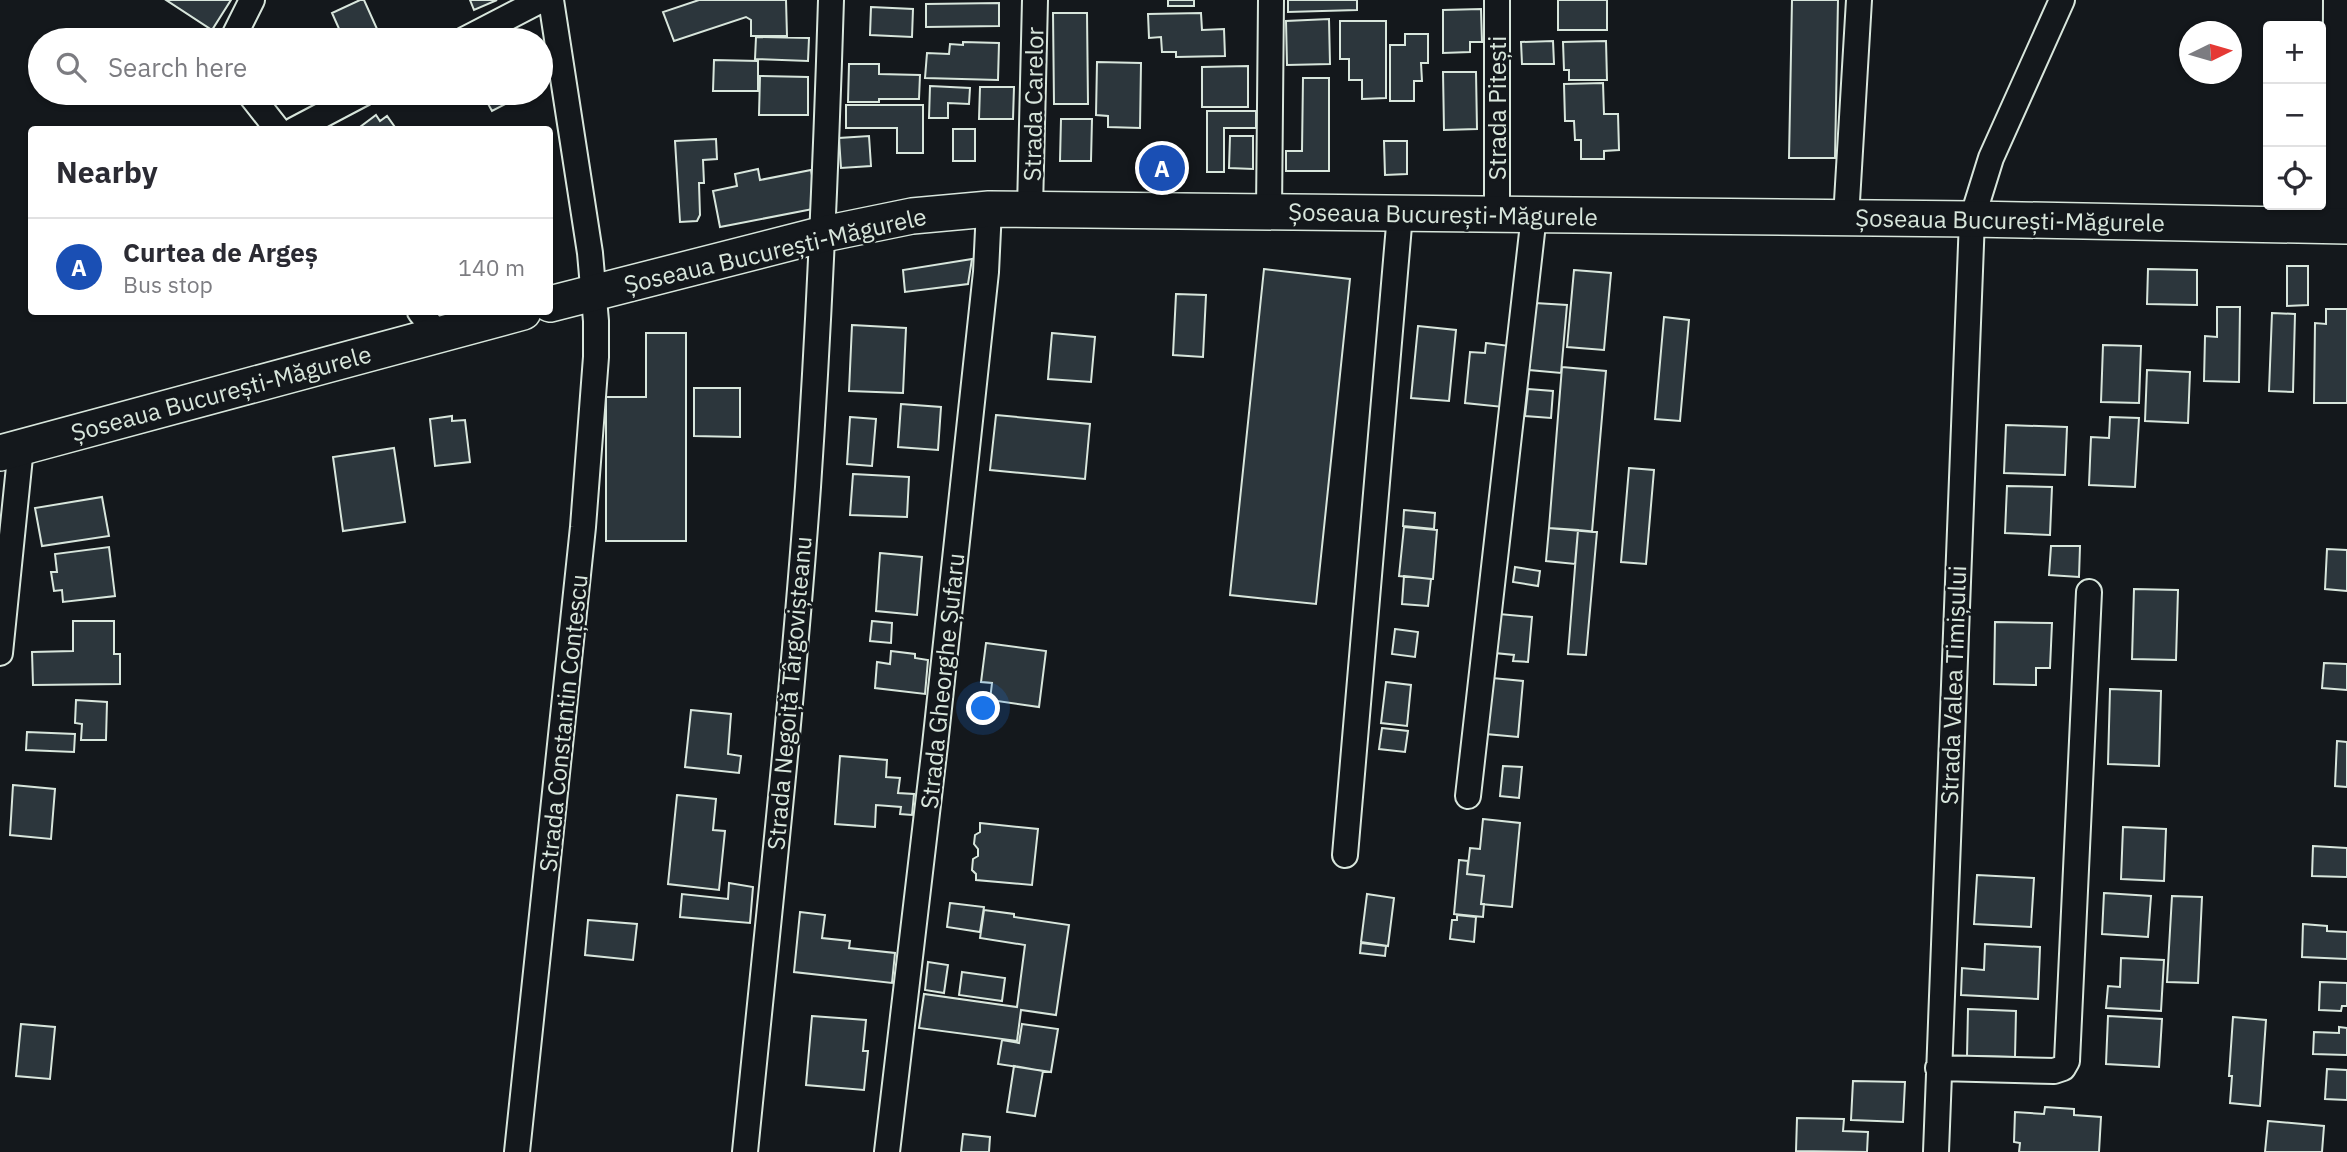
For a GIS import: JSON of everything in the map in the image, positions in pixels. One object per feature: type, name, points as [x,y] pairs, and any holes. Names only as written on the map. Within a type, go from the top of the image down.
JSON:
[{"type":"main road","name":"Șoseaua București-Măgurele","points":[[553,303],[824,234],[912,216],[989,209],[1972,219],[2341,226]]},
{"type":"main road","name":"Șoseaua București-Măgurele","points":[[10,450],[429,323],[497,315]]},
{"type":"street","points":[[238,28],[251,0]]},
{"type":"street","points":[[487,28],[541,0]]},
{"type":"street","name":"Strada Constantin Conțescu","points":[[517,1152],[583,527],[596,357],[590,253],[551,0]]},
{"type":"street","name":"Strada Negoiță Târgovișteanu","points":[[745,1152],[797,627],[824,234],[831,0]]},
{"type":"street","name":"Strada Carelor","points":[[1030,208],[1035,0]]},
{"type":"street","points":[[1269,212],[1271,0]]},
{"type":"street","name":"Strada Pitești","points":[[1497,0],[1497,215]]},
{"type":"street","points":[[1846,218],[1859,0]]},
{"type":"street","name":"Strada Valea Timișului","points":[[1936,1152],[1972,219],[1991,158],[2062,0]]},
{"type":"street","points":[[2336,0],[2341,226]]},
{"type":"street","points":[[258,105],[275,126]]},
{"type":"street","points":[[302,126],[341,105]]},
{"type":"street","name":"Strada Gheorghe Șufaru","points":[[887,1152],[976,369],[986,272],[989,209]]},
{"type":"street","points":[[1345,855],[1400,214]]},
{"type":"street","points":[[1468,796],[1534,215]]},
{"type":"street","points":[[0,653],[10,450]]},
{"type":"street","points":[[1938,1068],[2054,1071],[2063,1068],[2067,1061],[2089,592]]},
{"type":"building","points":[[166,0],[231,0],[213,28],[209,28]]},
{"type":"building","points":[[364,0],[377,28],[339,28],[332,13]]},
{"type":"building","points":[[470,0],[497,0],[474,10]]},
{"type":"building","points":[[699,0],[786,0],[787,36],[751,36],[751,20],[746,17],[674,41],[663,12]]},
{"type":"building","points":[[1168,0],[1194,0],[1194,6],[1168,6]]},
{"type":"building","points":[[1288,0],[1357,0],[1357,10],[1288,12]]},
{"type":"building","points":[[1558,0],[1607,0],[1607,30],[1558,30]]},
{"type":"building","points":[[1792,0],[1838,0],[1835,158],[1789,158]]},
{"type":"building","points":[[999,3],[999,26],[926,27],[926,4]]},
{"type":"building","points":[[871,7],[913,9],[912,37],[870,35]]},
{"type":"building","points":[[1481,9],[1482,42],[1470,42],[1470,52],[1443,53],[1443,10]]},
{"type":"building","points":[[1053,13],[1087,13],[1088,104],[1054,104]]},
{"type":"building","points":[[1201,13],[1202,30],[1224,29],[1225,56],[1176,57],[1176,52],[1162,52],[1161,37],[1149,38],[1148,14]]},
{"type":"building","points":[[1329,19],[1330,64],[1287,65],[1286,21]]},
{"type":"building","points":[[1340,21],[1386,21],[1386,98],[1362,99],[1362,80],[1349,80],[1349,59],[1340,59]]},
{"type":"building","points":[[1405,34],[1428,34],[1428,63],[1421,63],[1422,81],[1414,81],[1414,101],[1390,101],[1390,45],[1405,45]]},
{"type":"building","points":[[756,37],[809,38],[808,61],[755,59]]},
{"type":"building","points":[[1553,41],[1554,64],[1522,64],[1521,42]]},
{"type":"building","points":[[1606,41],[1607,80],[1569,80],[1569,70],[1564,70],[1563,42]]},
{"type":"building","points":[[963,42],[999,43],[998,80],[925,78],[927,53],[949,54],[950,44],[963,45]]},
{"type":"building","points":[[714,60],[758,61],[758,91],[713,91]]},
{"type":"building","points":[[1097,62],[1141,63],[1140,128],[1108,127],[1108,116],[1096,115]]},
{"type":"building","points":[[849,64],[879,64],[879,74],[920,75],[919,99],[848,102]]},
{"type":"building","points":[[1248,66],[1248,107],[1202,107],[1202,67]]},
{"type":"building","points":[[1443,72],[1476,72],[1477,129],[1444,130]]},
{"type":"building","points":[[760,76],[808,77],[808,115],[759,115]]},
{"type":"building","points":[[1303,78],[1329,78],[1329,171],[1286,171],[1286,151],[1302,151]]},
{"type":"building","points":[[1603,83],[1604,114],[1618,114],[1619,150],[1604,151],[1604,159],[1581,159],[1581,140],[1575,140],[1574,121],[1565,121],[1564,84]]},
{"type":"building","points":[[930,86],[970,88],[969,104],[948,103],[948,118],[929,118]]},
{"type":"building","points":[[980,87],[1014,87],[1013,119],[979,119]]},
{"type":"building","points":[[489,105],[504,105],[492,111]]},
{"type":"building","points":[[846,105],[923,105],[923,153],[897,153],[897,128],[846,128]]},
{"type":"building","points":[[1207,111],[1256,111],[1256,128],[1224,128],[1224,172],[1207,172]]},
{"type":"building","points":[[376,115],[380,121],[387,116],[394,126],[361,126]]},
{"type":"building","points":[[1061,119],[1092,119],[1091,161],[1060,161]]},
{"type":"building","points":[[953,129],[975,129],[975,161],[953,161]]},
{"type":"building","points":[[869,136],[871,166],[841,168],[839,138]]},
{"type":"building","points":[[1230,136],[1253,136],[1253,169],[1229,168]]},
{"type":"building","points":[[716,139],[717,159],[703,160],[704,183],[699,183],[700,215],[697,221],[680,222],[675,141]]},
{"type":"building","points":[[1384,141],[1407,141],[1407,174],[1385,175]]},
{"type":"building","points":[[758,169],[760,180],[811,170],[818,208],[720,227],[713,191],[737,186],[735,174]]},
{"type":"building","points":[[972,259],[968,284],[905,292],[903,270]]},
{"type":"building","points":[[2287,266],[2308,266],[2308,305],[2287,306]]},
{"type":"building","points":[[1264,269],[1350,279],[1316,604],[1230,595]]},
{"type":"building","points":[[2148,269],[2197,270],[2197,305],[2147,304]]},
{"type":"building","points":[[1574,270],[1611,273],[1604,350],[1567,347]]},
{"type":"building","points":[[1176,294],[1206,295],[1203,357],[1173,355]]},
{"type":"building","points":[[1535,303],[1567,305],[1561,373],[1529,370]]},
{"type":"building","points":[[2217,307],[2240,307],[2239,382],[2204,381],[2205,336],[2217,337]]},
{"type":"building","points":[[2326,309],[2347,309],[2347,403],[2314,403],[2315,323],[2326,324]]},
{"type":"building","points":[[2272,313],[2295,314],[2293,392],[2269,391]]},
{"type":"building","points":[[1664,317],[1689,320],[1680,421],[1655,419]]},
{"type":"building","points":[[852,325],[906,328],[903,393],[849,391]]},
{"type":"building","points":[[1418,326],[1456,330],[1449,401],[1411,398]]},
{"type":"building","points":[[646,333],[686,333],[686,541],[606,541],[606,397],[646,397]]},
{"type":"building","points":[[1052,333],[1095,337],[1091,382],[1048,379]]},
{"type":"building","points":[[1486,343],[1510,346],[1503,407],[1465,403],[1470,352],[1485,353]]},
{"type":"building","points":[[2103,345],[2141,346],[2139,403],[2101,402]]},
{"type":"building","points":[[1562,367],[1606,371],[1592,532],[1549,528]]},
{"type":"building","points":[[2147,370],[2190,372],[2188,423],[2145,421]]},
{"type":"building","points":[[694,388],[740,388],[740,437],[694,436]]},
{"type":"building","points":[[1528,389],[1553,391],[1551,418],[1525,416]]},
{"type":"building","points":[[901,404],[941,407],[938,450],[898,447]]},
{"type":"building","points":[[996,415],[1090,424],[1085,479],[990,470]]},
{"type":"building","points":[[452,416],[452,421],[465,420],[470,462],[435,466],[430,419]]},
{"type":"building","points":[[850,417],[876,419],[872,466],[847,464]]},
{"type":"building","points":[[2110,417],[2139,418],[2135,487],[2089,485],[2091,437],[2109,438]]},
{"type":"building","points":[[2006,425],[2067,427],[2065,475],[2004,473]]},
{"type":"building","points":[[394,448],[405,522],[343,531],[333,457]]},
{"type":"building","points":[[1629,468],[1654,470],[1646,564],[1621,562]]},
{"type":"building","points":[[853,474],[909,477],[907,517],[850,515]]},
{"type":"building","points":[[2007,486],[2052,487],[2050,535],[2005,533]]},
{"type":"building","points":[[102,497],[109,536],[42,546],[35,508]]},
{"type":"building","points":[[1404,510],[1435,513],[1434,529],[1403,526]]},
{"type":"building","points":[[1404,527],[1437,530],[1433,579],[1399,576]]},
{"type":"building","points":[[1549,528],[1578,530],[1575,564],[1546,561]]},
{"type":"building","points":[[1578,530],[1597,532],[1586,655],[1568,654]]},
{"type":"building","points":[[2051,546],[2080,546],[2079,577],[2049,575]]},
{"type":"building","points":[[109,547],[115,596],[63,602],[62,590],[54,591],[51,572],[57,572],[55,554]]},
{"type":"building","points":[[2327,549],[2347,550],[2347,591],[2325,589]]},
{"type":"building","points":[[880,553],[922,557],[917,615],[876,611]]},
{"type":"building","points":[[1515,567],[1540,571],[1538,586],[1513,582]]},
{"type":"building","points":[[1404,576],[1431,579],[1428,606],[1402,604]]},
{"type":"building","points":[[2134,589],[2178,590],[2176,660],[2132,659]]},
{"type":"building","points":[[1499,614],[1532,617],[1528,662],[1513,661],[1514,655],[1495,653]]},
{"type":"building","points":[[73,621],[114,621],[114,654],[120,654],[120,684],[33,685],[32,652],[73,651]]},
{"type":"building","points":[[872,621],[892,623],[891,643],[870,641]]},
{"type":"building","points":[[1995,622],[2052,623],[2050,668],[2036,668],[2036,685],[1994,684]]},
{"type":"building","points":[[1395,629],[1418,632],[1415,657],[1392,654]]},
{"type":"building","points":[[986,643],[1046,651],[1039,707],[990,700],[992,683],[981,682]]},
{"type":"building","points":[[891,651],[915,654],[915,658],[928,660],[925,694],[875,688],[877,662],[890,664]]},
{"type":"building","points":[[2324,663],[2347,664],[2347,690],[2322,688]]},
{"type":"building","points":[[1492,678],[1523,681],[1518,737],[1486,734]]},
{"type":"building","points":[[1386,682],[1411,685],[1407,726],[1381,723]]},
{"type":"building","points":[[2110,689],[2161,691],[2159,766],[2108,764]]},
{"type":"building","points":[[76,700],[107,702],[106,740],[81,740],[82,724],[75,723]]},
{"type":"building","points":[[691,710],[731,714],[728,754],[741,756],[739,773],[685,767]]},
{"type":"building","points":[[1382,728],[1408,731],[1405,752],[1379,749]]},
{"type":"building","points":[[27,732],[75,734],[74,752],[26,750]]},
{"type":"building","points":[[2337,741],[2347,742],[2347,787],[2335,786]]},
{"type":"building","points":[[840,756],[887,760],[886,777],[900,778],[898,793],[914,794],[912,815],[900,814],[901,807],[876,805],[875,827],[835,824]]},
{"type":"building","points":[[1503,766],[1522,767],[1519,798],[1500,796]]},
{"type":"building","points":[[13,785],[55,789],[51,839],[10,835]]},
{"type":"building","points":[[677,795],[716,799],[713,830],[725,831],[719,890],[668,884]]},
{"type":"building","points":[[1483,819],[1520,823],[1512,907],[1481,904],[1484,876],[1467,874],[1470,848],[1480,849]]},
{"type":"building","points":[[980,823],[1038,829],[1032,885],[976,880],[976,874],[972,870],[973,859],[978,856],[978,849],[974,844],[975,835],[980,832]]},
{"type":"building","points":[[2123,827],[2166,829],[2164,881],[2121,879]]},
{"type":"building","points":[[2313,846],[2347,848],[2347,877],[2312,876]]},
{"type":"building","points":[[1459,860],[1468,861],[1467,874],[1484,876],[1481,904],[1484,904],[1483,917],[1454,914]]},
{"type":"building","points":[[1977,875],[2034,878],[2031,927],[1974,924]]},
{"type":"building","points":[[729,883],[753,887],[750,923],[680,917],[682,894],[728,899]]},
{"type":"building","points":[[2104,893],[2151,896],[2148,937],[2102,934]]},
{"type":"building","points":[[1367,894],[1394,898],[1388,946],[1361,942]]},
{"type":"building","points":[[2172,896],[2202,897],[2198,983],[2167,982]]},
{"type":"building","points":[[950,903],[984,907],[980,932],[947,927]]},
{"type":"building","points":[[984,910],[1069,925],[1056,1015],[1021,1010],[1017,1041],[919,1028],[924,994],[1017,1007],[1025,945],[980,938]]},
{"type":"building","points":[[800,912],[825,915],[822,938],[850,941],[849,948],[895,953],[892,983],[794,972]]},
{"type":"building","points":[[1457,915],[1476,917],[1474,942],[1450,939],[1452,920],[1457,920]]},
{"type":"building","points":[[588,920],[637,924],[633,960],[585,955]]},
{"type":"building","points":[[2303,924],[2327,926],[2327,931],[2347,932],[2347,959],[2302,957]]},
{"type":"building","points":[[1361,943],[1386,946],[1385,956],[1360,953]]},
{"type":"building","points":[[1985,944],[2040,947],[2038,999],[1961,995],[1962,968],[1984,970]]},
{"type":"building","points":[[2121,958],[2164,960],[2161,1011],[2106,1008],[2108,986],[2120,987]]},
{"type":"building","points":[[928,962],[948,965],[944,993],[925,990]]},
{"type":"building","points":[[962,972],[1005,978],[1002,1001],[959,995]]},
{"type":"building","points":[[2320,982],[2347,983],[2347,1006],[2342,1006],[2341,1011],[2319,1010]]},
{"type":"building","points":[[1968,1009],[2016,1011],[2015,1057],[1967,1056]]},
{"type":"building","points":[[812,1016],[866,1020],[863,1051],[868,1051],[864,1090],[806,1085]]},
{"type":"building","points":[[2108,1016],[2162,1019],[2159,1067],[2106,1064]]},
{"type":"building","points":[[2233,1017],[2266,1020],[2260,1106],[2230,1103]]},
{"type":"building","points":[[21,1024],[55,1027],[50,1079],[16,1076]]},
{"type":"building","points":[[1022,1024],[1058,1029],[1051,1072],[998,1064],[1002,1040],[1019,1043]]},
{"type":"building","points":[[2339,1027],[2347,1028],[2347,1055],[2313,1054],[2314,1032],[2339,1033]]},
{"type":"building","points":[[1014,1066],[1043,1071],[1035,1116],[1007,1112]]},
{"type":"building","points":[[2327,1069],[2347,1070],[2347,1100],[2325,1099]]},
{"type":"building","points":[[1853,1081],[1905,1082],[1903,1122],[1851,1120]]},
{"type":"building","points":[[2045,1107],[2074,1109],[2074,1115],[2101,1117],[2099,1152],[2019,1152],[2020,1143],[2014,1142],[2015,1112],[2044,1114]]},
{"type":"building","points":[[1797,1118],[1844,1119],[1843,1131],[1868,1132],[1867,1152],[1796,1151]]},
{"type":"building","points":[[2268,1121],[2324,1126],[2322,1152],[2265,1152]]},
{"type":"building","points":[[963,1134],[990,1137],[989,1152],[961,1152]]},
{"type":"place","name":"Curtea de Argeș","points":[[1162,168]]}]
